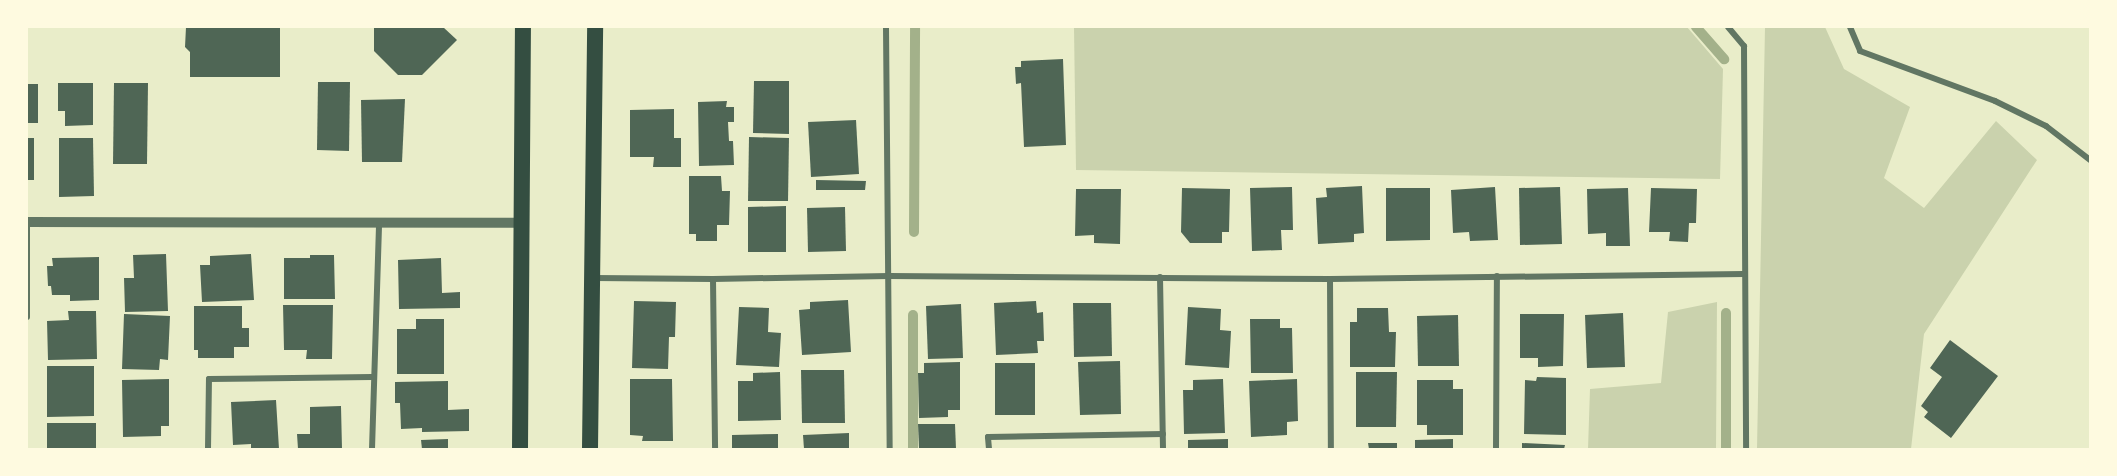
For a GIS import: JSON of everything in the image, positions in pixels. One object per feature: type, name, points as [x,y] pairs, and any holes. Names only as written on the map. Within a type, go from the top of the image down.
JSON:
[{"type":"highway","points":[[520,449],[523,27]]},
{"type":"highway","points":[[591,449],[595,27]]},
{"type":"street","points":[[886,27],[890,449]]},
{"type":"street","points":[[1728,27],[1744,46],[1746,449]]},
{"type":"street","points":[[1850,27],[1860,51],[1995,101],[2046,126],[2090,160]]},
{"type":"street","points":[[27,317],[27,222],[523,223]]},
{"type":"street","points":[[372,449],[372,377],[379,222]]},
{"type":"street","points":[[593,278],[713,279],[889,276],[1330,279],[1744,274]]},
{"type":"street","points":[[1496,449],[1497,276]]},
{"type":"street","points":[[1160,277],[1163,449]]},
{"type":"street","points":[[713,279],[715,449]]},
{"type":"street","points":[[1330,279],[1331,449]]},
{"type":"street","points":[[208,449],[209,379],[372,377]]},
{"type":"street","points":[[988,449],[988,437],[1163,434]]},
{"type":"green space","points":[[1074,27],[1687,27],[1723,69],[1720,179],[1076,170]]},
{"type":"green space","points":[[1765,27],[1825,27],[1844,69],[1910,107],[1884,178],[1924,208],[1996,121],[2037,160],[1924,334],[1911,449],[1757,449]]},
{"type":"green space","points":[[1717,302],[1716,449],[1588,449],[1590,389],[1661,383],[1668,312]]},
{"type":"building","points":[[186,27],[280,27],[280,77],[190,77],[190,52],[185,47]]},
{"type":"building","points":[[374,27],[443,27],[457,40],[422,75],[398,75],[374,51]]},
{"type":"building","points":[[1063,59],[1066,145],[1024,147],[1021,83],[1016,84],[1015,67],[1021,67],[1021,61]]},
{"type":"building","points":[[754,81],[789,81],[789,134],[753,133]]},
{"type":"building","points":[[318,82],[350,82],[349,151],[317,150]]},
{"type":"building","points":[[58,83],[93,83],[93,125],[65,126],[65,111],[58,111]]},
{"type":"building","points":[[114,83],[148,83],[147,164],[113,164]]},
{"type":"building","points":[[27,84],[38,84],[38,123],[27,123]]},
{"type":"building","points":[[405,99],[402,162],[362,162],[361,100]]},
{"type":"building","points":[[727,101],[726,107],[734,107],[734,122],[728,122],[729,141],[733,141],[734,165],[699,166],[698,102]]},
{"type":"building","points":[[674,109],[674,138],[681,138],[681,167],[653,167],[654,157],[630,157],[630,110]]},
{"type":"building","points":[[856,120],[859,174],[811,177],[808,122]]},
{"type":"building","points":[[749,137],[789,138],[788,201],[748,201]]},
{"type":"building","points":[[27,138],[34,138],[34,180],[27,180]]},
{"type":"building","points":[[59,138],[93,138],[94,196],[59,197]]},
{"type":"building","points":[[689,176],[721,176],[722,191],[730,191],[729,225],[717,225],[717,241],[696,241],[696,234],[689,234]]},
{"type":"building","points":[[816,180],[866,181],[865,190],[816,190]]},
{"type":"building","points":[[1362,186],[1364,233],[1354,234],[1354,242],[1318,244],[1316,198],[1327,197],[1326,188]]},
{"type":"building","points":[[1292,187],[1293,230],[1281,230],[1282,250],[1252,251],[1250,188]]},
{"type":"building","points":[[1495,187],[1498,240],[1470,241],[1469,232],[1453,233],[1451,190]]},
{"type":"building","points":[[1560,187],[1562,244],[1520,245],[1519,188]]},
{"type":"building","points":[[1182,188],[1230,189],[1229,232],[1222,232],[1222,243],[1190,243],[1181,232]]},
{"type":"building","points":[[1386,188],[1430,188],[1430,240],[1386,241]]},
{"type":"building","points":[[1628,188],[1630,246],[1606,246],[1606,233],[1588,234],[1587,189]]},
{"type":"building","points":[[1651,188],[1697,189],[1696,223],[1689,223],[1688,242],[1669,241],[1670,232],[1649,232]]},
{"type":"building","points":[[1076,189],[1121,189],[1120,244],[1094,243],[1094,235],[1075,236]]},
{"type":"building","points":[[786,206],[786,252],[748,252],[748,207]]},
{"type":"building","points":[[845,207],[846,251],[808,252],[807,208]]},
{"type":"building","points":[[166,254],[168,311],[125,312],[124,278],[134,278],[133,255]]},
{"type":"building","points":[[251,254],[254,300],[202,302],[200,265],[210,265],[210,256]]},
{"type":"building","points":[[310,255],[334,255],[335,299],[284,299],[284,258],[310,258]]},
{"type":"building","points":[[99,257],[99,300],[70,301],[70,295],[52,295],[51,286],[48,286],[47,266],[53,266],[52,258]]},
{"type":"building","points":[[441,258],[442,293],[460,292],[460,308],[399,309],[398,260]]},
{"type":"building","points":[[848,300],[851,352],[802,355],[799,310],[810,309],[810,302]]},
{"type":"building","points":[[634,301],[676,302],[675,337],[669,337],[668,369],[632,368]]},
{"type":"building","points":[[1036,301],[1037,313],[1043,312],[1044,341],[1037,341],[1038,353],[996,355],[994,303]]},
{"type":"building","points":[[1073,303],[1111,303],[1112,356],[1074,357]]},
{"type":"building","points":[[961,304],[963,358],[928,359],[926,306]]},
{"type":"building","points":[[283,305],[333,305],[332,359],[306,359],[307,350],[284,350]]},
{"type":"building","points":[[194,306],[242,306],[242,328],[249,328],[249,347],[234,347],[234,358],[198,358],[198,350],[194,350]]},
{"type":"building","points":[[739,307],[769,308],[768,332],[781,333],[779,367],[736,365]]},
{"type":"building","points":[[1188,307],[1221,309],[1220,330],[1231,331],[1229,368],[1185,365]]},
{"type":"building","points":[[1357,308],[1388,308],[1389,332],[1396,332],[1395,367],[1350,367],[1350,322],[1357,322]]},
{"type":"building","points":[[68,311],[96,311],[97,359],[48,360],[47,321],[69,320]]},
{"type":"building","points":[[1623,313],[1625,367],[1587,368],[1585,315]]},
{"type":"building","points":[[124,314],[170,316],[168,360],[160,359],[159,370],[122,369]]},
{"type":"building","points":[[1520,314],[1564,314],[1563,366],[1538,367],[1538,358],[1520,358]]},
{"type":"building","points":[[1458,315],[1459,366],[1418,366],[1417,316]]},
{"type":"building","points":[[416,319],[444,319],[444,374],[397,374],[397,329],[416,329]]},
{"type":"building","points":[[1250,319],[1280,319],[1280,328],[1292,328],[1293,373],[1251,373]]},
{"type":"building","points":[[1950,340],[1998,376],[1951,438],[1924,417],[1928,412],[1921,406],[1942,377],[1930,368]]},
{"type":"building","points":[[1120,361],[1121,414],[1080,415],[1078,362]]},
{"type":"building","points":[[960,362],[960,410],[948,410],[948,417],[919,418],[918,373],[924,373],[924,363]]},
{"type":"building","points":[[995,363],[1035,363],[1035,415],[995,415]]},
{"type":"building","points":[[47,366],[94,366],[94,416],[47,417]]},
{"type":"building","points":[[801,370],[844,370],[845,423],[802,423]]},
{"type":"building","points":[[780,372],[781,420],[738,421],[738,381],[753,381],[753,373]]},
{"type":"building","points":[[1356,372],[1397,372],[1396,427],[1356,427]]},
{"type":"building","points":[[1537,377],[1566,378],[1566,435],[1524,434],[1525,380],[1536,381]]},
{"type":"building","points":[[169,379],[169,426],[161,426],[161,436],[123,437],[122,380]]},
{"type":"building","points":[[630,379],[672,379],[673,441],[642,441],[643,436],[630,435]]},
{"type":"building","points":[[1223,379],[1225,433],[1184,434],[1183,390],[1193,390],[1193,380]]},
{"type":"building","points":[[1297,379],[1298,421],[1287,422],[1287,435],[1251,437],[1249,381]]},
{"type":"building","points":[[1417,380],[1453,380],[1453,389],[1463,389],[1463,435],[1427,435],[1427,425],[1417,425]]},
{"type":"building","points":[[448,381],[448,410],[469,409],[469,431],[422,432],[422,428],[401,429],[400,403],[395,403],[395,382]]},
{"type":"building","points":[[276,400],[279,449],[251,449],[251,444],[233,445],[231,402]]},
{"type":"building","points":[[341,406],[342,449],[298,449],[297,434],[310,434],[310,407]]},
{"type":"building","points":[[47,423],[96,423],[96,449],[47,449]]},
{"type":"building","points":[[918,424],[955,424],[956,449],[919,449]]},
{"type":"building","points":[[849,433],[849,449],[804,449],[803,435]]},
{"type":"building","points":[[778,434],[778,449],[732,449],[732,435]]},
{"type":"building","points":[[448,439],[448,449],[422,449],[421,440]]},
{"type":"building","points":[[1228,439],[1228,449],[1188,449],[1188,440]]},
{"type":"building","points":[[1453,439],[1453,449],[1415,449],[1415,440]]},
{"type":"building","points":[[1368,443],[1397,443],[1397,449],[1369,449]]},
{"type":"building","points":[[1522,443],[1565,445],[1564,449],[1522,449]]},
{"type":"waterway","points":[[914,232],[915,27]]},
{"type":"waterway","points":[[1696,27],[1724,59]]},
{"type":"waterway","points":[[1726,313],[1726,449]]},
{"type":"waterway","points":[[913,315],[913,449]]}]
